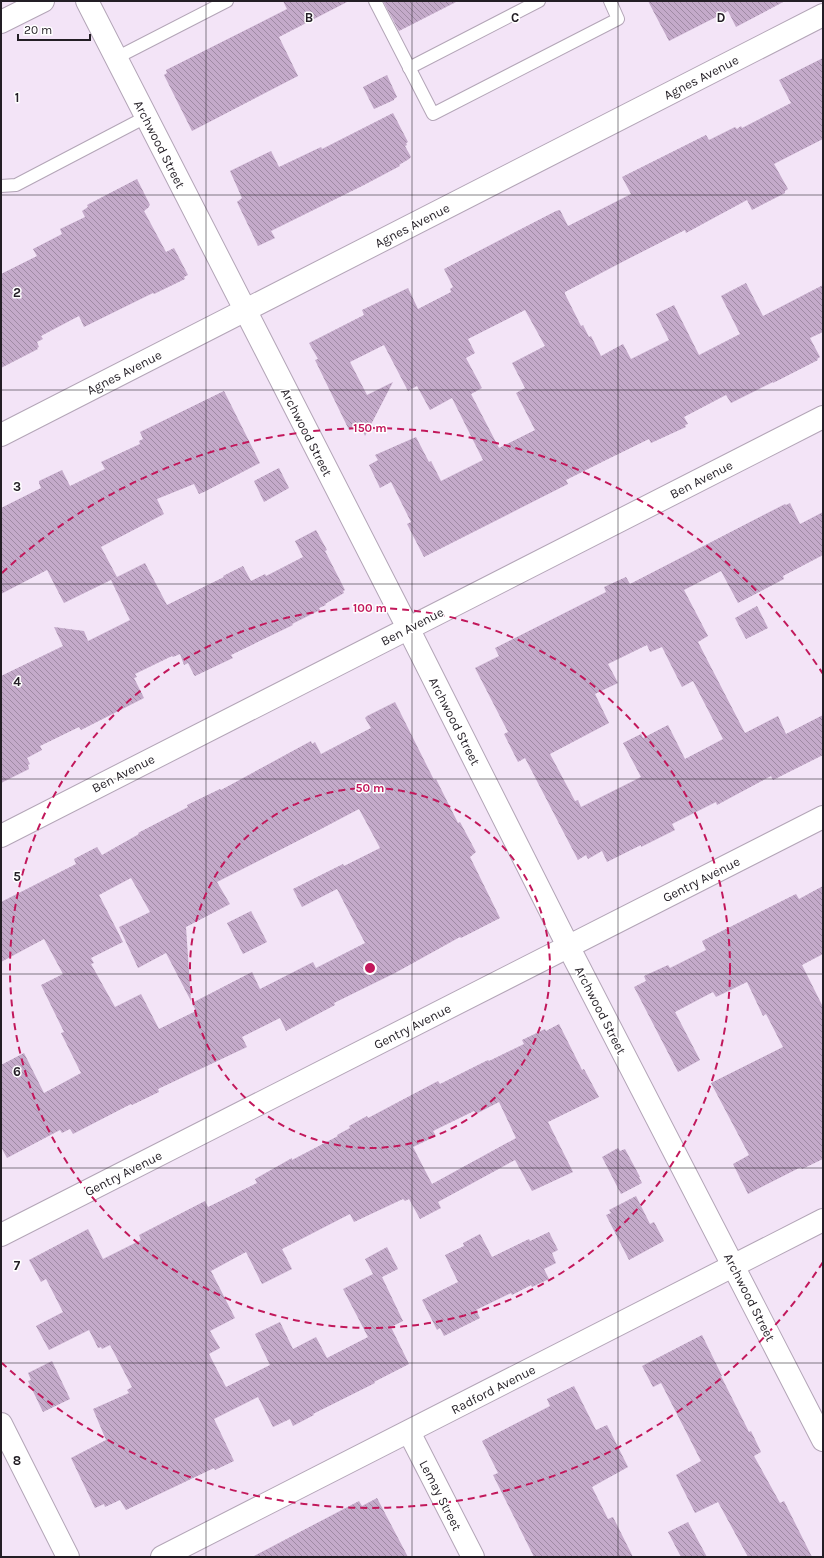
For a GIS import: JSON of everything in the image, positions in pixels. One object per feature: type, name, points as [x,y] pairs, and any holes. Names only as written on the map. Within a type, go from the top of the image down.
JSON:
[{"type":"street","points":[[1,22],[42,1]]},
{"type":"street","name":"Archwood Street","points":[[87,1],[408,628],[568,946],[823,1440]]},
{"type":"street","name":"Agnes Avenue","points":[[1,435],[823,15]]},
{"type":"street","name":"Ben Avenue","points":[[1,836],[823,417]]},
{"type":"street","name":"Gentry Avenue","points":[[1,1235],[823,817]]},
{"type":"street","name":"Radford Avenue","points":[[162,1557],[823,1220]]},
{"type":"street","points":[[1,1424],[68,1557]]},
{"type":"street","name":"Lemay Street","points":[[409,1432],[474,1557]]},
{"type":"lane","points":[[116,58],[227,1]]},
{"type":"lane","points":[[375,1],[433,114],[618,19],[610,1]]},
{"type":"lane","points":[[409,68],[539,1]]},
{"type":"lane","points":[[1,186],[16,185],[146,117]]},
{"type":"building","points":[[283,1],[349,1],[279,37],[298,76],[192,131],[164,75],[167,73],[166,70],[287,9]]},
{"type":"building","points":[[383,1],[458,1],[399,31]]},
{"type":"building","points":[[648,1],[785,1],[736,27],[728,11],[669,41]]},
{"type":"building","points":[[823,58],[823,139],[774,164],[788,189],[785,193],[752,210],[747,200],[686,233],[685,230],[628,259],[565,292],[565,294],[581,326],[583,325],[589,337],[591,336],[601,356],[623,344],[631,359],[669,340],[656,314],[674,305],[699,355],[740,334],[721,296],[746,283],[763,316],[823,285],[823,332],[810,338],[820,357],[817,359],[818,360],[731,403],[726,395],[684,417],[688,424],[685,425],[686,427],[651,443],[649,439],[606,460],[566,480],[568,484],[424,557],[407,524],[411,522],[391,482],[380,488],[369,465],[378,460],[375,455],[416,437],[441,481],[483,460],[452,398],[430,410],[417,386],[408,391],[384,345],[350,362],[367,395],[393,382],[365,436],[360,425],[349,430],[315,360],[318,359],[309,343],[364,315],[362,310],[408,288],[418,309],[451,292],[450,289],[453,287],[444,269],[556,211],[560,210],[568,226],[631,194],[622,177],[706,135],[709,140],[735,127],[737,129],[741,126],[742,128],[791,103],[779,80]],"holes":[[[525,310],[545,346],[512,363],[525,388],[516,393],[535,430],[499,448],[471,394],[482,388],[466,358],[475,353],[468,339]]]},
{"type":"building","points":[[387,75],[397,97],[394,100],[374,109],[363,87]]},
{"type":"building","points":[[393,113],[408,142],[405,146],[411,157],[409,159],[399,165],[400,166],[364,185],[271,231],[275,238],[258,246],[237,202],[242,198],[230,171],[271,151],[279,167],[321,147],[322,149]]},
{"type":"building","points":[[137,179],[150,205],[144,211],[166,252],[174,248],[188,275],[184,277],[185,279],[84,327],[79,316],[41,336],[43,339],[37,342],[39,347],[37,348],[38,349],[1,368],[1,274],[37,256],[33,249],[62,234],[60,229],[85,217],[82,211],[88,207],[87,205]]},
{"type":"building","points":[[224,391],[260,463],[199,494],[194,484],[157,499],[164,514],[101,547],[117,577],[64,603],[47,570],[1,594],[1,508],[41,488],[39,481],[62,470],[70,486],[105,469],[101,462],[140,444],[139,441],[143,439],[140,432]]},
{"type":"building","points":[[279,468],[289,488],[264,502],[254,481]]},
{"type":"building","points":[[790,503],[800,524],[823,512],[823,555],[783,576],[784,579],[738,603],[721,571],[684,590],[708,636],[698,642],[745,733],[778,716],[786,734],[823,715],[823,755],[773,780],[771,776],[717,805],[716,802],[672,824],[675,830],[607,862],[602,851],[588,859],[586,855],[578,860],[525,758],[518,762],[504,734],[508,732],[475,668],[499,656],[495,648],[606,592],[604,587],[626,577],[630,584],[785,504]],"holes":[[[647,645],[650,652],[662,647],[682,687],[693,681],[723,739],[685,759],[668,725],[643,738],[641,734],[623,743],[641,777],[581,807],[578,800],[575,801],[550,754],[609,723],[595,694],[618,683],[608,664]]]},
{"type":"building","points":[[316,530],[327,550],[325,551],[345,590],[343,591],[344,593],[319,608],[320,610],[292,624],[293,625],[231,655],[233,658],[195,676],[188,663],[184,665],[180,654],[173,657],[172,656],[135,674],[137,677],[134,678],[144,698],[81,730],[79,727],[40,746],[42,750],[27,758],[30,764],[28,765],[29,769],[1,783],[1,676],[63,646],[54,627],[84,631],[88,641],[130,620],[111,580],[145,563],[167,605],[243,566],[251,581],[265,574],[266,576],[303,557],[295,541]]},
{"type":"building","points":[[757,606],[768,628],[746,639],[735,618]]},
{"type":"building","points":[[395,702],[434,780],[436,779],[458,823],[460,822],[476,852],[470,857],[500,918],[461,938],[460,937],[395,973],[334,1003],[335,1005],[286,1031],[280,1018],[242,1037],[247,1047],[158,1089],[159,1092],[132,1105],[131,1104],[73,1134],[70,1129],[62,1133],[60,1130],[7,1158],[1,1147],[1,1065],[24,1053],[44,1093],[81,1073],[61,1033],[64,1032],[41,985],[63,974],[44,939],[1,962],[1,902],[76,864],[74,859],[97,847],[102,855],[139,834],[138,833],[188,807],[187,805],[220,789],[221,790],[311,741],[312,744],[315,742],[321,754],[371,728],[365,718]],"holes":[[[359,809],[380,848],[344,866],[343,864],[293,889],[302,907],[337,889],[365,943],[316,968],[313,962],[260,989],[252,972],[192,1003],[196,1011],[159,1029],[141,994],[115,1007],[91,964],[94,963],[91,958],[123,942],[99,895],[131,878],[150,912],[119,927],[138,968],[166,953],[191,1001],[186,927],[230,904],[217,882]]]},
{"type":"building","points":[[823,886],[823,954],[802,965],[823,1007],[823,1159],[802,1169],[801,1167],[748,1194],[733,1164],[749,1155],[711,1083],[783,1047],[766,1014],[763,1016],[747,982],[716,997],[713,992],[675,1012],[700,1060],[678,1072],[634,987],[646,981],[644,976],[668,965],[670,968],[706,950],[702,941],[796,894],[799,899]]},
{"type":"building","points":[[251,911],[267,942],[243,954],[227,923]]},
{"type":"building","points":[[559,1024],[582,1070],[584,1069],[599,1097],[548,1122],[573,1172],[532,1191],[515,1160],[438,1202],[441,1208],[420,1219],[409,1199],[405,1201],[403,1199],[354,1222],[350,1214],[282,1249],[292,1269],[262,1284],[246,1252],[211,1271],[235,1318],[210,1331],[220,1348],[209,1354],[226,1387],[270,1365],[255,1334],[280,1322],[293,1349],[316,1337],[327,1358],[368,1337],[343,1289],[373,1274],[365,1259],[387,1247],[398,1269],[382,1277],[403,1321],[391,1327],[409,1364],[293,1426],[290,1419],[273,1427],[258,1397],[214,1419],[234,1461],[215,1470],[214,1468],[126,1510],[120,1500],[105,1507],[104,1504],[95,1508],[71,1458],[106,1440],[93,1409],[129,1393],[127,1390],[132,1387],[110,1345],[102,1349],[101,1347],[98,1348],[89,1330],[49,1350],[36,1326],[63,1312],[46,1279],[41,1282],[29,1260],[88,1229],[103,1259],[141,1240],[139,1235],[205,1201],[208,1207],[257,1183],[255,1179],[292,1158],[292,1160],[338,1136],[337,1135],[350,1128],[349,1126],[367,1116],[368,1118],[438,1081],[440,1084],[488,1060],[489,1061],[524,1044],[522,1040],[545,1029],[546,1031]],"holes":[[[499,1102],[516,1138],[432,1184],[413,1147],[436,1136],[433,1131],[474,1111],[476,1114]]]},
{"type":"building","points":[[618,1148],[620,1151],[625,1149],[642,1183],[621,1194],[602,1157]]},
{"type":"building","points":[[636,1196],[650,1224],[654,1222],[664,1241],[629,1260],[606,1215],[611,1213],[609,1210]]},
{"type":"building","points":[[549,1232],[558,1250],[552,1253],[556,1263],[544,1269],[549,1279],[532,1287],[531,1285],[512,1295],[511,1293],[476,1310],[480,1318],[444,1336],[440,1328],[437,1330],[422,1300],[458,1282],[445,1255],[464,1246],[463,1243],[480,1234],[492,1257],[529,1239],[530,1241]]},
{"type":"building","points":[[702,1335],[749,1432],[751,1431],[761,1452],[754,1456],[780,1503],[784,1501],[812,1557],[748,1557],[718,1502],[695,1513],[676,1475],[701,1461],[661,1383],[653,1387],[642,1366]]},
{"type":"building","points":[[52,1361],[70,1399],[43,1412],[28,1381],[31,1380],[28,1373]]},
{"type":"building","points":[[574,1386],[596,1430],[607,1425],[628,1467],[592,1487],[608,1519],[613,1517],[633,1557],[534,1557],[493,1475],[498,1473],[482,1441],[550,1406],[547,1399]]},
{"type":"building","points":[[377,1498],[408,1557],[252,1557],[359,1501],[362,1506]]},
{"type":"building","points":[[688,1522],[707,1557],[681,1557],[668,1532]]}]
